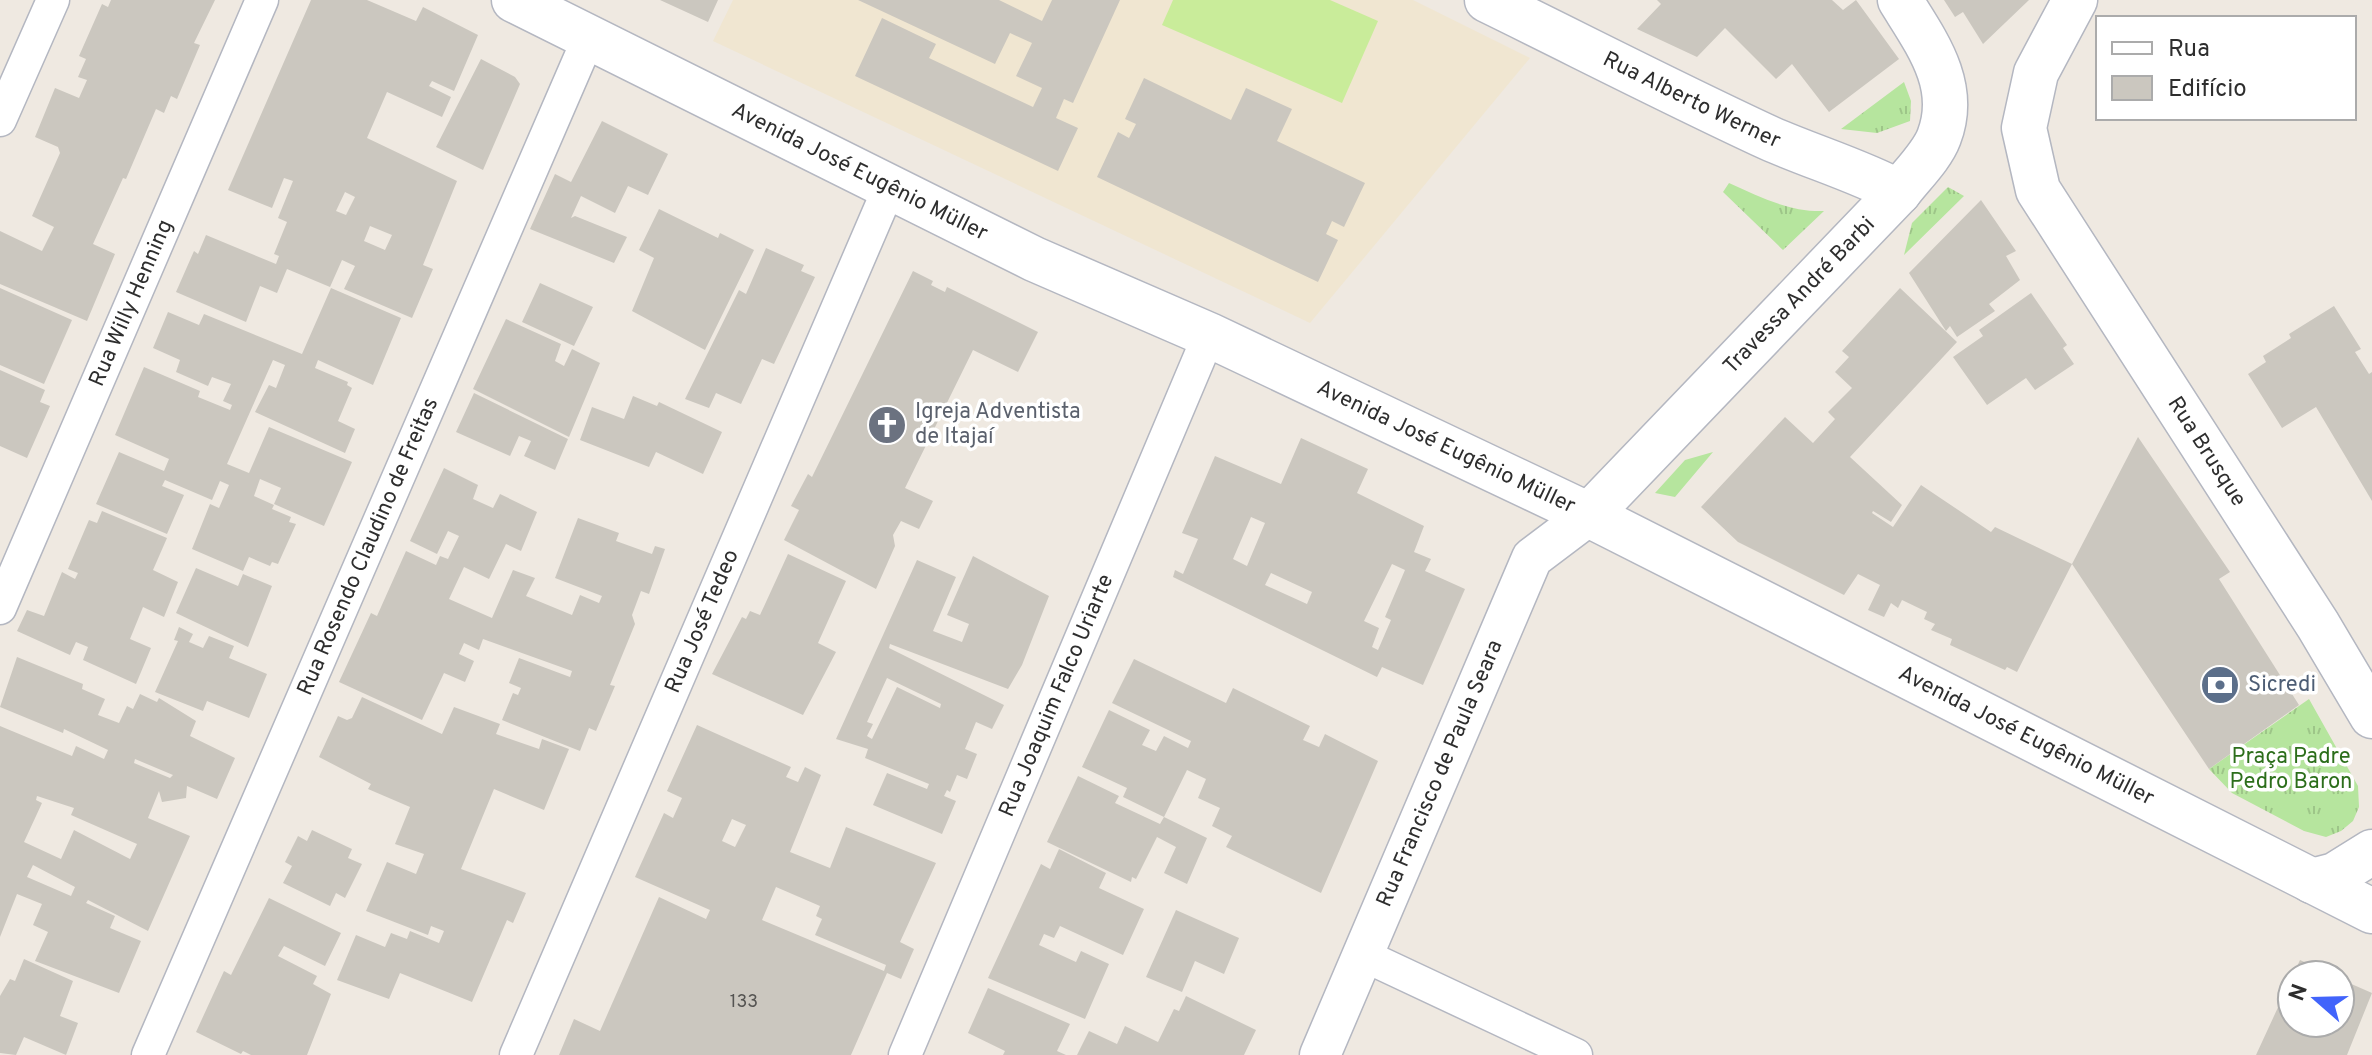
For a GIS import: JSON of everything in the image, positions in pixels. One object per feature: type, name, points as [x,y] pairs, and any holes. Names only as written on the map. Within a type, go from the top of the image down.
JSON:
[{"type":"main road","name":"Avenida José Eugênio Müller","points":[[514,0],[1034,259],[1209,335],[1589,515],[2372,911]]},
{"type":"main road","name":"Rua Alberto Werner","points":[[1487,0],[1722,116],[1790,147],[1856,170],[1899,192]]},
{"type":"main road","name":"Travessa André Barbi","points":[[1589,515],[1899,192],[1939,138],[1947,91],[1931,49],[1900,0]]},
{"type":"main road","name":"Rua Brusque","points":[[2075,0],[2036,73],[2024,128],[2038,190],[2318,625],[2372,716]]},
{"type":"main road","points":[[2312,881],[2335,875],[2372,852]]},
{"type":"street","points":[[0,120],[53,0]]},
{"type":"street","name":"Rua Willy Henning","points":[[0,608],[262,0]]},
{"type":"street","name":"Rua Rosendo Claudino de Freitas","points":[[148,1055],[589,37]]},
{"type":"street","name":"Rua José Tedeo","points":[[516,1055],[889,188]]},
{"type":"street","name":"Rua Joaquim Falco Uriarte","points":[[905,1055],[1209,335]]},
{"type":"street","name":"Rua Francisco de Paula Seara","points":[[1320,1055],[1532,558],[1589,515]]},
{"type":"street","points":[[1363,955],[1576,1055]]},
{"type":"shaded area","points":[[733,0],[1413,0],[1530,58],[1310,323],[713,41]]},
{"type":"green space","points":[[1173,0],[1330,0],[1378,21],[1342,103],[1162,25]]},
{"type":"green space","points":[[1904,82],[1911,101],[1910,121],[1877,133],[1841,129]]},
{"type":"green space","points":[[1729,183],[1787,206],[1824,211],[1783,250],[1723,192]]},
{"type":"green space","points":[[1948,187],[1964,196],[1904,255],[1912,223]]},
{"type":"green space","points":[[1713,452],[1675,497],[1655,493],[1685,460]]},
{"type":"green space","name":"Praça Padre Pedro Baron","points":[[2309,699],[2358,786],[2359,807],[2353,821],[2341,831],[2326,837],[2304,831],[2232,793],[2209,769]]},
{"type":"building","points":[[111,0],[215,0],[194,43],[200,45],[177,99],[171,96],[164,113],[156,109],[126,179],[123,178],[93,244],[115,254],[87,321],[0,284],[0,231],[42,251],[54,227],[32,216],[60,153],[58,147],[35,137],[55,88],[79,98],[87,80],[78,77],[86,59],[79,56],[102,4],[108,7]]},
{"type":"building","points":[[311,0],[367,0],[416,21],[423,7],[478,35],[454,91],[432,81],[429,86],[451,97],[442,117],[387,92],[367,138],[457,181],[423,265],[433,269],[412,318],[344,289],[355,266],[342,260],[330,287],[287,269],[277,293],[260,286],[246,322],[176,292],[194,251],[198,254],[206,235],[276,264],[279,256],[274,254],[287,222],[278,218],[293,181],[284,178],[272,208],[228,190]],"holes":[[[345,192],[355,197],[346,215],[336,211]],[[370,226],[392,235],[385,250],[364,241]]]},
{"type":"building","points":[[660,0],[718,0],[708,22]]},
{"type":"building","points":[[858,0],[999,0],[1042,21],[1052,0],[1120,0],[1073,103],[1064,99],[1056,118],[1078,128],[1058,171],[855,76],[882,18],[936,44],[929,58],[1033,107],[1042,88],[1016,76],[1032,43],[1010,33],[995,64]]},
{"type":"building","points":[[1657,0],[1832,0],[1843,10],[1856,0],[1899,59],[1829,112],[1792,64],[1776,79],[1725,28],[1697,57],[1637,29],[1661,4]]},
{"type":"building","points":[[1944,0],[2029,0],[1983,44],[1963,12],[1955,17]]},
{"type":"building","points":[[481,59],[515,77],[520,84],[483,170],[436,147]]},
{"type":"building","points":[[1144,78],[1231,120],[1246,88],[1292,109],[1277,141],[1365,183],[1344,227],[1332,221],[1326,234],[1338,240],[1318,282],[1097,177],[1118,132],[1129,138],[1136,124],[1125,119]]},
{"type":"building","points":[[602,121],[668,154],[648,195],[628,186],[615,213],[581,196],[571,218],[575,216],[627,237],[614,263],[530,229],[555,174],[571,182]]},
{"type":"building","points":[[1981,200],[2016,251],[2006,256],[2020,280],[1989,304],[1995,311],[1957,337],[1950,326],[1946,331],[1909,273]]},
{"type":"building","points":[[659,209],[718,238],[720,233],[754,250],[705,350],[632,311],[654,258],[639,250]]},
{"type":"building","points":[[766,248],[804,265],[801,271],[815,277],[774,364],[762,359],[741,404],[716,393],[709,408],[685,399],[739,290],[746,294]]},
{"type":"building","name":"Igreja Adventista de Itajaí","points":[[913,271],[933,281],[931,285],[945,292],[947,287],[1038,332],[1018,372],[973,350],[905,488],[933,501],[919,529],[901,521],[893,535],[895,546],[876,589],[784,540],[799,510],[791,506],[808,474],[812,477]]},
{"type":"building","points":[[540,283],[593,307],[574,346],[522,322]]},
{"type":"building","points":[[0,288],[72,320],[44,384],[0,365]]},
{"type":"building","points":[[331,288],[401,318],[373,385],[318,360],[315,368],[348,382],[347,385],[352,388],[338,421],[355,429],[345,453],[255,412],[269,385],[276,388],[285,365],[273,360],[227,464],[249,473],[269,427],[352,462],[324,526],[274,504],[281,488],[260,479],[254,496],[274,505],[272,509],[291,517],[289,522],[296,524],[278,564],[272,562],[270,566],[249,557],[243,571],[192,549],[210,504],[219,508],[229,485],[220,481],[212,500],[165,480],[162,486],[184,495],[167,534],[96,504],[119,452],[164,471],[169,459],[115,435],[144,367],[200,391],[198,397],[230,410],[232,405],[223,401],[231,384],[212,377],[208,386],[176,372],[180,360],[153,348],[168,312],[199,325],[204,314],[302,354]]},
{"type":"building","points":[[1900,288],[1957,342],[1850,457],[1902,505],[1891,522],[1872,513],[1893,527],[1921,485],[1991,532],[1995,527],[2072,564],[2017,672],[2007,667],[2005,670],[1950,645],[1952,639],[1931,630],[1935,624],[1924,619],[1927,612],[1902,600],[1898,608],[1891,603],[1884,617],[1868,610],[1880,585],[1858,574],[1844,595],[1738,542],[1701,507],[1785,417],[1813,443],[1835,419],[1828,412],[1852,388],[1835,372],[1849,357],[1842,351]]},
{"type":"building","points":[[2031,293],[2067,345],[2063,348],[2074,364],[2035,390],[2026,378],[1987,405],[1953,357],[1983,336],[1979,330]]},
{"type":"building","points":[[2334,306],[2361,349],[2355,352],[2369,374],[2372,372],[2372,501],[2316,407],[2282,428],[2248,374],[2266,362],[2263,356],[2291,338],[2289,334]]},
{"type":"building","points":[[506,319],[561,344],[555,361],[564,366],[572,349],[600,363],[569,437],[473,389]]},
{"type":"building","points":[[0,370],[45,390],[40,402],[50,406],[27,458],[0,446]]},
{"type":"building","points":[[474,393],[568,439],[555,470],[524,456],[531,441],[519,436],[510,456],[456,432]]},
{"type":"building","points":[[633,396],[657,406],[659,402],[722,432],[703,474],[656,452],[649,467],[580,440],[592,407],[624,419]]},
{"type":"building","points":[[2138,437],[2230,572],[2219,579],[2299,705],[2209,769],[2072,564]]},
{"type":"building","points":[[1301,438],[1368,469],[1357,493],[1424,526],[1414,552],[1431,559],[1425,571],[1465,589],[1423,685],[1382,667],[1377,677],[1173,577],[1175,570],[1183,574],[1198,539],[1182,533],[1215,456],[1281,484]],"holes":[[[1251,517],[1265,523],[1247,566],[1233,559]],[[1392,564],[1405,570],[1385,617],[1391,620],[1378,650],[1372,647],[1379,628],[1364,621]],[[1271,573],[1312,592],[1307,604],[1265,585]]]},
{"type":"building","points":[[444,468],[478,485],[473,499],[493,508],[500,494],[537,512],[521,551],[506,544],[489,579],[464,567],[449,599],[492,618],[513,570],[535,578],[526,596],[572,615],[580,595],[599,603],[602,596],[555,578],[578,518],[619,533],[616,541],[652,554],[655,546],[665,549],[649,594],[641,591],[632,615],[635,624],[610,685],[615,686],[596,731],[589,728],[580,751],[502,720],[513,693],[518,695],[521,688],[509,683],[519,658],[570,677],[572,671],[483,639],[479,650],[464,643],[459,654],[474,661],[465,682],[444,673],[422,720],[339,682],[371,613],[377,616],[406,551],[436,565],[440,556],[448,559],[459,536],[448,531],[437,554],[410,541]]},
{"type":"building","points":[[102,511],[167,538],[153,570],[178,582],[164,617],[143,607],[130,639],[151,648],[136,684],[83,660],[88,647],[76,642],[70,655],[17,631],[27,610],[44,616],[62,572],[75,579],[78,573],[68,569],[89,520],[97,523]]},
{"type":"building","points":[[788,554],[846,581],[818,643],[836,652],[803,715],[712,674],[742,617],[746,619],[750,611],[760,615]]},
{"type":"building","points":[[973,556],[1049,596],[1022,665],[1008,689],[890,644],[889,648],[1004,705],[992,729],[976,722],[965,749],[977,754],[967,779],[957,775],[950,792],[947,790],[944,796],[956,801],[942,834],[873,805],[887,773],[927,789],[929,784],[865,758],[868,749],[836,739],[917,560],[956,577],[933,631],[962,642],[969,624],[947,615]],"holes":[[[887,678],[941,704],[940,708],[897,687],[872,739],[867,736],[873,724],[867,722]]]},
{"type":"building","points":[[196,568],[238,586],[243,574],[272,586],[248,647],[176,613]]},
{"type":"building","points":[[179,627],[193,634],[189,642],[203,648],[209,636],[234,646],[229,658],[267,674],[249,718],[207,701],[203,711],[155,692],[178,641],[174,640]]},
{"type":"building","points":[[17,657],[83,684],[82,689],[105,699],[98,715],[119,723],[127,706],[133,709],[140,694],[157,702],[159,698],[196,721],[190,736],[235,758],[217,799],[187,786],[186,798],[162,802],[159,791],[148,818],[190,836],[148,931],[88,900],[86,903],[115,916],[110,928],[141,941],[119,993],[35,961],[48,932],[33,925],[42,904],[17,894],[0,937],[0,726],[72,756],[76,746],[104,759],[108,750],[64,729],[63,733],[0,707]],"holes":[[[135,759],[173,775],[170,778],[134,763]],[[37,796],[74,808],[71,815],[137,844],[130,859],[74,830],[61,859],[24,842],[42,803],[36,800]],[[33,865],[75,887],[71,896],[27,877]]]},
{"type":"building","points":[[1134,659],[1226,703],[1233,688],[1310,726],[1303,740],[1319,747],[1325,734],[1378,761],[1321,893],[1226,847],[1232,836],[1212,826],[1220,808],[1198,798],[1206,779],[1187,770],[1164,817],[1123,797],[1127,788],[1082,767],[1109,710],[1150,730],[1142,745],[1156,751],[1164,736],[1188,748],[1191,741],[1112,703]]},
{"type":"building","points":[[362,697],[442,734],[454,707],[500,724],[496,734],[539,749],[542,739],[569,749],[544,810],[494,789],[461,869],[526,893],[513,923],[507,920],[472,1002],[400,973],[389,999],[337,980],[356,935],[385,947],[391,933],[407,939],[410,931],[439,943],[444,931],[431,926],[428,935],[366,911],[387,862],[416,874],[424,854],[395,844],[410,807],[368,789],[371,784],[319,757],[338,716],[347,720],[352,718]]},
{"type":"building","points":[[697,725],[791,767],[786,777],[798,782],[805,767],[821,775],[790,852],[830,868],[846,827],[936,863],[900,942],[914,949],[901,979],[887,973],[851,1055],[559,1055],[574,1019],[600,1031],[659,897],[706,919],[710,910],[635,877],[664,813],[673,818],[682,798],[667,791]],"holes":[[[732,819],[746,825],[735,847],[722,841]],[[776,887],[820,906],[816,916],[822,919],[815,935],[886,965],[884,971],[762,920]]]},
{"type":"building","points":[[1078,776],[1119,796],[1115,803],[1160,824],[1164,817],[1207,838],[1187,884],[1164,873],[1176,847],[1157,837],[1136,879],[1132,877],[1131,882],[1047,842]]},
{"type":"building","points":[[312,830],[352,849],[348,858],[362,864],[345,898],[336,893],[330,906],[283,883],[292,866],[285,862],[298,836],[307,841]]},
{"type":"building","points":[[1059,849],[1106,873],[1099,888],[1144,909],[1123,955],[1060,926],[1054,938],[1044,934],[1039,945],[1076,962],[1081,951],[1109,964],[1085,1019],[988,978],[1041,864],[1050,869]]},
{"type":"building","points":[[269,898],[341,933],[325,966],[284,946],[278,956],[317,976],[313,984],[331,994],[307,1055],[251,1055],[243,1051],[241,1054],[196,1032],[224,971],[231,975]]},
{"type":"building","points":[[1176,910],[1239,938],[1224,974],[1195,961],[1182,992],[1146,977]]},
{"type":"building","points":[[24,959],[73,981],[60,1016],[78,1023],[66,1055],[24,1037],[16,1055],[0,1053],[0,996],[10,979],[15,981]]},
{"type":"building","points":[[2356,986],[2372,993],[2356,1033]]},
{"type":"building","points":[[988,988],[1070,1024],[1057,1051],[1066,1055],[1003,1055],[1005,1051],[968,1033]]},
{"type":"building","points":[[1186,996],[1256,1030],[1244,1055],[1077,1055],[1089,1031],[1117,1044],[1125,1026],[1158,1042],[1174,1009],[1179,1011]]},
{"type":"building","points":[[2276,1012],[2276,1039],[2353,1039],[2347,1055],[2256,1055]]},
{"type":"place","name":"Igreja Adventista de Itajaí","points":[[887,425]]},
{"type":"place","name":"Sicredi","points":[[2220,685]]}]
